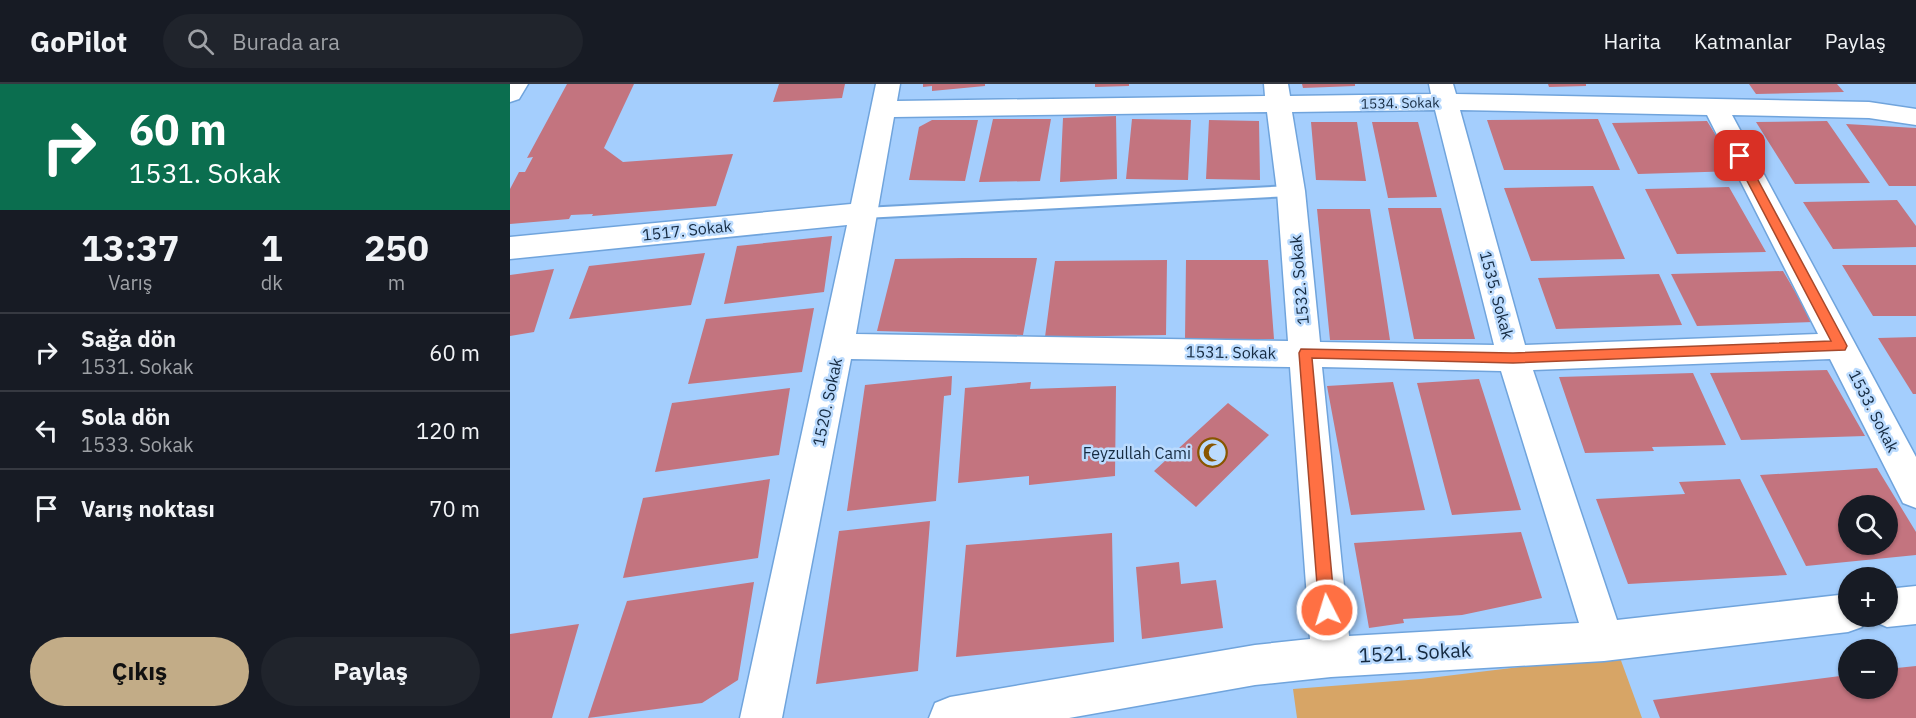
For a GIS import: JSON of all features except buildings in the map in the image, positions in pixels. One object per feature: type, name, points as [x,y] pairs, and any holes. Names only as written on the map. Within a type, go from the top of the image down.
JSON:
[{"type":"street","points":[[510,94],[516,84]]},
{"type":"street","points":[[1849,84],[1869,110]]},
{"type":"street","name":"1535. Sokak","points":[[1444,93],[1513,358],[1604,641]]},
{"type":"street","name":"1532. Sokak","points":[[1278,94],[1292,191],[1331,657]]},
{"type":"street","name":"1534. Sokak","points":[[885,97],[1601,94],[1714,107],[1869,110],[1916,117]]},
{"type":"street","name":"1520. Sokak","points":[[760,718],[838,346],[885,97]]},
{"type":"street","name":"1533. Sokak","points":[[1714,107],[1916,492]]},
{"type":"street","name":"1517. Sokak","points":[[510,248],[864,213]]},
{"type":"street","name":"1531. Sokak","points":[[838,346],[1513,358],[1840,346]]},
{"type":"street","points":[[1898,607],[1916,605]]},
{"type":"street","name":"1521. Sokak","points":[[950,718],[1255,665],[1331,657],[1604,641],[1838,614]]},
{"type":"lane","points":[[864,213],[1292,191]]},
{"type":"shaded area","points":[[1619,655],[1642,718],[1297,718],[1293,689],[1421,679]]},
{"type":"place","name":"Feyzullah Cami","points":[[1212,453]]},
{"type":"route","points":[[1327,610],[1305,353],[1513,358],[1840,346],[1740,156]]}]
